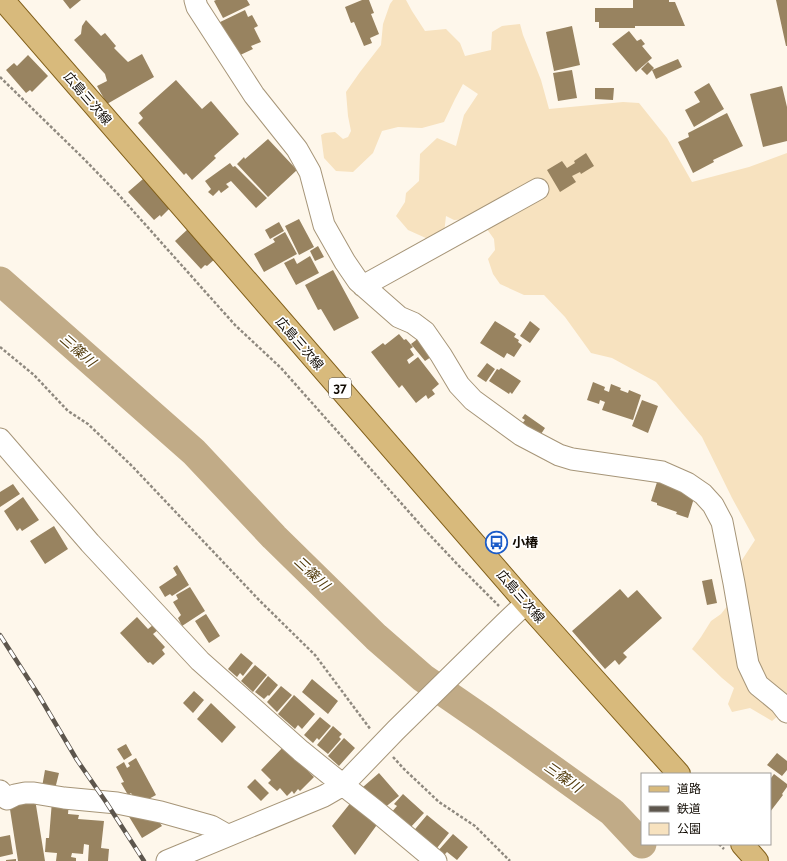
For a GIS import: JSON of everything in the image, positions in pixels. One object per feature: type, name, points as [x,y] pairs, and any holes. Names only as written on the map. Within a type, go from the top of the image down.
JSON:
[{"type":"main road","name":"広島三次線","points":[[2,0],[526,603],[678,773]]},
{"type":"main road","points":[[743,845],[757,861]]},
{"type":"street","points":[[200,2],[254,95],[304,160],[310,172],[324,225],[345,262],[358,281],[398,317],[425,332],[459,385],[473,400],[521,435],[560,455],[572,459],[662,472],[687,483],[703,494],[713,505],[722,522],[748,664],[758,685],[787,712]]},
{"type":"street","points":[[363,286],[538,189]]},
{"type":"street","points":[[0,439],[90,543],[200,661],[342,785],[436,861]]},
{"type":"street","points":[[167,861],[194,856],[227,835],[324,796],[342,785],[526,603]]},
{"type":"street","points":[[2,799],[24,793],[34,793],[64,798],[117,802],[211,826],[227,835]]},
{"type":"path","points":[[0,77],[118,194],[235,325],[281,368],[508,620]]},
{"type":"path","points":[[0,346],[34,375],[68,411],[88,424],[132,466],[260,601],[316,655],[382,745],[404,769],[439,802],[475,826],[510,861]]},
{"type":"green space","points":[[393,0],[406,0],[425,31],[446,29],[460,43],[465,56],[491,50],[492,32],[502,26],[520,24],[541,80],[549,109],[623,102],[639,103],[667,138],[692,182],[749,167],[787,153],[787,708],[772,721],[750,708],[732,712],[728,704],[734,688],[692,649],[711,621],[721,614],[739,591],[740,563],[755,540],[732,498],[702,437],[656,382],[612,358],[591,353],[565,317],[544,295],[524,295],[500,284],[493,274],[488,259],[495,250],[494,239],[484,225],[469,219],[454,220],[446,216],[444,233],[428,239],[408,230],[396,216],[405,202],[406,193],[419,181],[420,154],[437,138],[456,146],[464,115],[478,94],[463,84],[444,122],[422,128],[398,127],[382,131],[373,153],[353,172],[336,171],[324,158],[321,135],[335,132],[343,139],[348,137],[351,131],[346,92],[381,45],[383,24],[390,4]]},
{"type":"building","points":[[63,0],[81,0],[70,9]]},
{"type":"building","points":[[247,0],[250,5],[223,18],[214,1]]},
{"type":"building","points":[[362,0],[369,0],[374,13],[371,14],[379,34],[370,38],[372,43],[364,46],[354,22],[351,23],[345,7]]},
{"type":"building","points":[[633,0],[669,0],[669,2],[675,2],[685,26],[599,28],[599,22],[595,22],[595,8],[633,8]]},
{"type":"building","points":[[776,0],[787,0],[787,46],[786,46]]},
{"type":"building","points":[[245,10],[248,17],[252,15],[258,26],[254,28],[261,42],[251,46],[253,49],[236,57],[216,24]]},
{"type":"building","points":[[86,20],[101,36],[105,33],[116,46],[114,48],[128,62],[142,54],[154,77],[107,104],[97,86],[107,81],[105,74],[74,40],[81,34],[82,26]]},
{"type":"building","points":[[572,26],[580,65],[554,71],[546,32]]},
{"type":"building","points":[[629,31],[637,41],[641,39],[645,44],[642,46],[652,58],[636,72],[612,44]]},
{"type":"building","points":[[28,55],[48,76],[32,92],[30,90],[26,93],[6,70],[14,63],[17,66]]},
{"type":"building","points":[[678,59],[682,67],[656,79],[652,70]]},
{"type":"building","points":[[648,62],[654,68],[647,75],[641,69]]},
{"type":"building","points":[[572,70],[577,98],[558,101],[553,73]]},
{"type":"building","points":[[176,80],[202,109],[211,101],[239,134],[214,156],[216,158],[192,180],[186,173],[184,175],[138,123],[143,118],[139,113]]},
{"type":"building","points":[[709,83],[724,109],[694,127],[685,110],[700,102],[694,92]]},
{"type":"building","points":[[782,86],[787,107],[787,141],[763,147],[750,94]]},
{"type":"building","points":[[595,88],[614,88],[613,100],[595,99]]},
{"type":"building","points":[[727,113],[743,146],[713,160],[714,162],[693,173],[678,142],[689,137],[688,133]]},
{"type":"building","points":[[268,139],[297,170],[268,197],[237,164]]},
{"type":"building","points":[[586,153],[594,166],[581,174],[580,172],[572,176],[576,182],[560,192],[547,170],[562,161],[567,168]]},
{"type":"building","points":[[230,163],[233,167],[235,166],[267,198],[256,208],[231,181],[226,184],[229,187],[221,193],[219,190],[213,196],[208,192],[211,189],[205,181]]},
{"type":"building","points":[[143,179],[170,208],[161,217],[160,215],[154,220],[128,192]]},
{"type":"building","points":[[299,219],[314,247],[299,255],[285,226]]},
{"type":"building","points":[[279,222],[284,231],[270,239],[265,230]]},
{"type":"building","points":[[188,229],[216,258],[201,269],[175,241]]},
{"type":"building","points":[[285,232],[297,254],[264,272],[254,254],[275,242],[273,239]]},
{"type":"building","points":[[318,246],[324,257],[315,261],[310,251]]},
{"type":"building","points":[[310,256],[319,273],[296,285],[284,263],[294,258],[297,264]]},
{"type":"building","points":[[333,270],[359,318],[334,331],[321,309],[318,310],[305,285]]},
{"type":"building","points":[[495,321],[516,334],[514,337],[519,340],[518,342],[522,345],[514,357],[507,353],[504,358],[480,343]]},
{"type":"building","points":[[530,321],[540,329],[530,343],[520,336]]},
{"type":"building","points":[[399,334],[413,347],[410,349],[414,355],[407,360],[409,364],[418,357],[439,384],[432,390],[435,394],[428,399],[426,395],[416,403],[402,385],[399,388],[371,352],[383,343],[385,345]]},
{"type":"building","points":[[420,337],[434,355],[425,361],[411,344]]},
{"type":"building","points":[[487,363],[495,369],[486,382],[477,376]]},
{"type":"building","points":[[501,368],[521,381],[512,394],[510,392],[509,394],[489,381],[497,369],[499,370]]},
{"type":"building","points":[[593,382],[605,387],[604,390],[609,392],[611,384],[628,393],[629,390],[641,395],[633,420],[602,410],[605,402],[600,400],[599,404],[587,400]]},
{"type":"building","points":[[642,400],[658,406],[648,433],[632,426]]},
{"type":"building","points":[[525,414],[545,428],[539,437],[521,425],[525,420],[522,418]]},
{"type":"building","points":[[658,479],[694,498],[688,518],[676,514],[677,512],[657,505],[657,503],[651,501]]},
{"type":"building","points":[[13,484],[20,494],[0,507],[0,492]]},
{"type":"building","points":[[23,497],[39,520],[22,531],[20,528],[17,531],[4,511]]},
{"type":"building","points":[[54,526],[68,549],[45,564],[30,541]]},
{"type":"building","points":[[177,565],[189,585],[172,596],[170,594],[165,597],[159,587],[177,575],[173,568]]},
{"type":"building","points":[[712,579],[717,603],[707,605],[702,581]]},
{"type":"building","points":[[190,587],[205,611],[182,626],[178,618],[181,615],[173,602],[178,599],[176,595]]},
{"type":"building","points":[[620,589],[628,598],[637,590],[662,618],[623,653],[627,657],[619,665],[615,660],[605,669],[572,631]]},
{"type":"building","points":[[206,614],[220,636],[209,643],[195,621]]},
{"type":"building","points":[[137,617],[148,629],[153,625],[158,630],[153,634],[165,647],[162,650],[165,654],[153,665],[150,662],[148,663],[120,633]]},
{"type":"building","points":[[241,653],[253,663],[243,676],[240,673],[237,677],[228,669]]},
{"type":"building","points":[[255,665],[267,675],[253,692],[241,681]]},
{"type":"building","points":[[268,676],[278,685],[269,696],[268,695],[264,699],[255,692]]},
{"type":"building","points":[[312,679],[338,701],[328,714],[302,692]]},
{"type":"building","points":[[281,686],[292,695],[277,712],[267,702]]},
{"type":"building","points":[[194,691],[204,700],[193,713],[183,703]]},
{"type":"building","points":[[294,695],[315,714],[302,729],[298,725],[295,729],[278,714]]},
{"type":"building","points":[[211,703],[236,727],[222,743],[197,719]]},
{"type":"building","points":[[320,717],[331,726],[319,740],[317,738],[313,743],[304,735]]},
{"type":"building","points":[[333,726],[342,734],[339,737],[341,739],[328,754],[317,745]]},
{"type":"building","points":[[344,738],[355,748],[339,766],[328,756]]},
{"type":"building","points":[[287,743],[307,766],[305,768],[314,777],[300,791],[298,789],[294,794],[292,791],[287,796],[280,788],[277,791],[268,783],[271,780],[261,770]]},
{"type":"building","points":[[126,744],[132,755],[124,760],[117,749]]},
{"type":"building","points":[[777,753],[787,761],[787,770],[782,776],[767,765]]},
{"type":"building","points":[[136,758],[156,795],[145,801],[140,800],[138,796],[134,798],[131,793],[128,795],[121,783],[124,782],[116,767],[124,762],[127,768],[130,766],[128,763]]},
{"type":"building","points":[[45,770],[59,773],[55,789],[42,787]]},
{"type":"building","points":[[379,773],[399,796],[383,809],[363,787]]},
{"type":"building","points":[[774,774],[787,784],[787,787],[771,811],[771,778]]},
{"type":"building","points":[[255,779],[269,793],[261,801],[247,787]]},
{"type":"building","points":[[403,794],[424,813],[408,830],[390,814],[397,806],[394,804]]},
{"type":"building","points":[[35,799],[45,861],[18,861],[9,803]]},
{"type":"building","points":[[52,801],[69,802],[68,814],[79,815],[78,819],[104,821],[101,848],[109,849],[108,861],[88,861],[89,845],[84,844],[83,854],[72,853],[71,857],[76,858],[76,861],[56,861],[57,853],[45,852],[46,838],[49,838]]},
{"type":"building","points":[[352,801],[379,822],[355,855],[332,826]]},
{"type":"building","points":[[153,813],[162,826],[142,838],[128,815]]},
{"type":"building","points":[[427,815],[449,833],[433,853],[411,834]]},
{"type":"building","points":[[453,834],[468,847],[457,860],[447,852],[442,857],[437,852]]},
{"type":"building","points":[[10,835],[13,854],[0,857],[0,837]]},
{"type":"building","points":[[16,859],[16,861],[6,861],[6,860]]},
{"type":"waterway","name":"三篠川","points":[[0,281],[194,452],[274,537],[376,637],[423,678],[612,812],[641,843]]},
{"type":"railway","points":[[0,635],[38,694],[77,760],[144,861]]},
{"type":"place","name":"小椿","points":[[496,542]]}]
